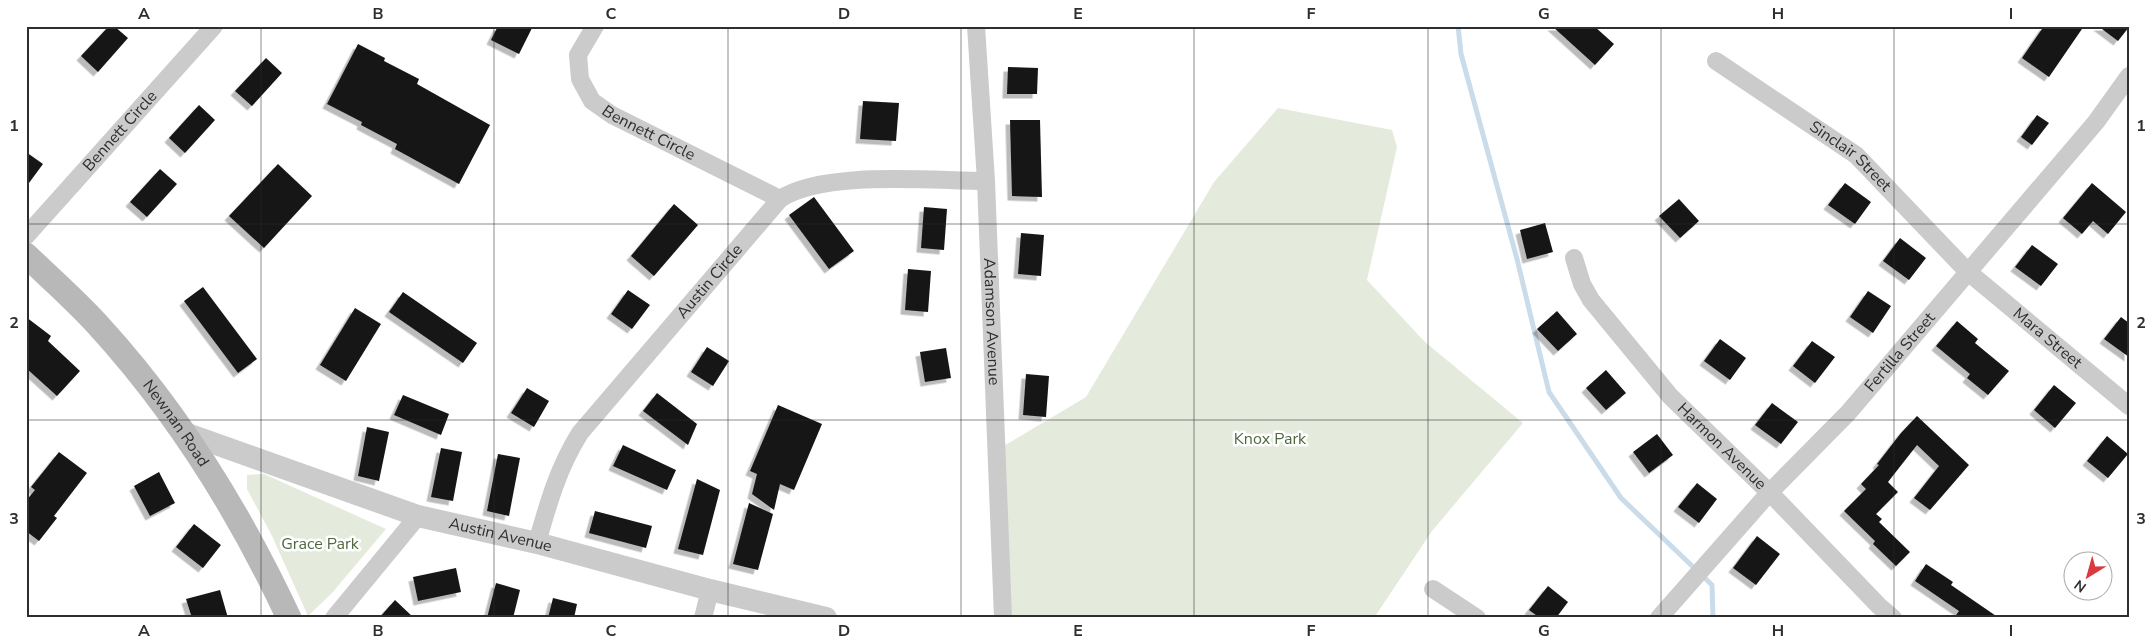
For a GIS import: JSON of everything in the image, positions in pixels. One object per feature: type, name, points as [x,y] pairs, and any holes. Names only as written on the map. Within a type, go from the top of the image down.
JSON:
[{"type":"main road","name":"Newnan Road","points":[[26,255],[96,324],[132,366],[182,432],[227,501],[289,618]]},
{"type":"street","name":"Bennett Circle","points":[[26,236],[214,26]]},
{"type":"street","name":"Bennett Circle","points":[[595,26],[578,55],[580,79],[592,101],[612,115],[780,199]]},
{"type":"street","name":"Adamson Avenue","points":[[976,26],[986,181],[1003,618]]},
{"type":"street","name":"Sinclair Street","points":[[1716,61],[1856,155],[1966,271]]},
{"type":"street","name":"Fertilla Street","points":[[1659,618],[1769,493],[1848,413],[1966,271],[2096,122],[2129,76]]},
{"type":"street","name":"Austin Circle","points":[[537,543],[550,492],[567,454],[580,433],[780,199],[790,193],[849,180],[986,181]]},
{"type":"street","name":"Harmon Avenue","points":[[1574,258],[1582,284],[1591,300],[1664,388],[1878,606],[1893,618]]},
{"type":"street","name":"Mara Street","points":[[1966,271],[2129,406]]},
{"type":"street","name":"Austin Avenue","points":[[182,432],[418,516],[537,543],[710,590],[826,618]]},
{"type":"street","points":[[334,618],[418,516]]},
{"type":"street","points":[[703,618],[710,590]]},
{"type":"street","points":[[1433,590],[1477,618]]},
{"type":"green space","name":"Knox Park","points":[[1278,108],[1392,130],[1397,147],[1367,280],[1425,342],[1523,423],[1432,531],[1374,618],[1003,618],[997,450],[1086,397],[1214,182]]},
{"type":"green space","name":"Grace Park","points":[[264,474],[386,529],[332,593],[308,616],[272,536],[247,489],[247,475]]},
{"type":"building","points":[[109,26],[114,26],[128,38],[98,72],[81,56]]},
{"type":"building","points":[[498,26],[533,26],[519,54],[491,40]]},
{"type":"building","points":[[1552,26],[1594,26],[1614,44],[1595,65]]},
{"type":"building","points":[[2044,26],[2084,26],[2049,77],[2022,58]]},
{"type":"building","points":[[2098,26],[2129,26],[2129,27],[2118,41]]},
{"type":"building","points":[[358,44],[385,58],[384,61],[419,79],[417,84],[490,125],[459,184],[395,149],[397,144],[361,125],[362,122],[327,104]]},
{"type":"building","points":[[266,58],[282,73],[252,106],[235,91]]},
{"type":"building","points":[[1008,67],[1038,68],[1037,94],[1007,94]]},
{"type":"building","points":[[863,101],[899,103],[896,141],[860,139]]},
{"type":"building","points":[[199,105],[215,120],[185,153],[169,138]]},
{"type":"building","points":[[2037,115],[2049,123],[2032,145],[2021,137]]},
{"type":"building","points":[[1010,120],[1040,120],[1042,197],[1012,196]]},
{"type":"building","points":[[26,152],[43,164],[26,187]]},
{"type":"building","points":[[278,164],[312,196],[264,248],[229,216]]},
{"type":"building","points":[[160,169],[177,184],[147,217],[130,202]]},
{"type":"building","points":[[1845,183],[1871,202],[1855,224],[1828,205]]},
{"type":"building","points":[[2092,183],[2126,212],[2108,234],[2093,221],[2082,234],[2063,218]]},
{"type":"building","points":[[814,197],[854,251],[829,269],[789,215]]},
{"type":"building","points":[[1679,199],[1699,221],[1680,238],[1659,216]]},
{"type":"building","points":[[674,204],[698,225],[654,276],[631,256]]},
{"type":"building","points":[[924,207],[947,209],[944,250],[921,248]]},
{"type":"building","points":[[1545,223],[1553,252],[1527,259],[1520,230]]},
{"type":"building","points":[[1021,233],[1044,235],[1041,276],[1018,274]]},
{"type":"building","points":[[1900,238],[1926,258],[1909,280],[1883,261]]},
{"type":"building","points":[[2032,245],[2058,264],[2041,286],[2015,267]]},
{"type":"building","points":[[908,269],[931,271],[928,312],[905,310]]},
{"type":"building","points":[[203,287],[257,359],[238,373],[184,301]]},
{"type":"building","points":[[628,290],[650,305],[632,329],[611,314]]},
{"type":"building","points":[[1868,291],[1891,306],[1873,333],[1850,317]]},
{"type":"building","points":[[403,292],[477,343],[463,363],[389,312]]},
{"type":"building","points":[[355,308],[381,324],[346,381],[320,365]]},
{"type":"building","points":[[1557,311],[1577,334],[1558,351],[1537,329]]},
{"type":"building","points":[[26,317],[51,336],[48,341],[80,371],[57,396],[26,368]]},
{"type":"building","points":[[2121,317],[2129,323],[2129,357],[2104,339]]},
{"type":"building","points":[[1957,321],[1978,339],[1975,343],[2009,371],[1988,395],[1967,378],[1970,374],[1936,346]]},
{"type":"building","points":[[1720,339],[1746,358],[1730,380],[1704,361]]},
{"type":"building","points":[[1812,341],[1835,357],[1815,383],[1793,366]]},
{"type":"building","points":[[707,347],[729,361],[713,386],[691,372]]},
{"type":"building","points":[[946,348],[951,378],[925,382],[920,352]]},
{"type":"building","points":[[1606,370],[1626,393],[1606,410],[1586,388]]},
{"type":"building","points":[[1026,374],[1049,376],[1046,417],[1023,415]]},
{"type":"building","points":[[2054,385],[2076,403],[2055,428],[2034,410]]},
{"type":"building","points":[[527,388],[549,401],[534,427],[511,413]]},
{"type":"building","points":[[657,393],[697,424],[688,445],[643,411]]},
{"type":"building","points":[[403,395],[449,414],[441,435],[394,415]]},
{"type":"building","points":[[1772,403],[1798,422],[1781,444],[1755,425]]},
{"type":"building","points":[[778,405],[822,424],[794,490],[780,484],[774,510],[752,494],[757,474],[750,471]]},
{"type":"building","points":[[1917,416],[1969,465],[1930,510],[1914,498],[1939,466],[1917,445],[1888,482],[1898,492],[1876,514],[1882,519],[1879,522],[1910,552],[1896,566],[1873,544],[1875,541],[1844,511],[1866,489],[1861,484],[1879,465],[1877,464]]},
{"type":"building","points":[[367,427],[389,432],[379,481],[358,476]]},
{"type":"building","points":[[1657,434],[1673,455],[1649,473],[1633,452]]},
{"type":"building","points":[[2107,436],[2128,454],[2108,478],[2087,461]]},
{"type":"building","points":[[623,445],[676,470],[667,490],[613,466]]},
{"type":"building","points":[[441,448],[462,452],[453,501],[431,497]]},
{"type":"building","points":[[59,452],[87,473],[54,516],[57,518],[39,541],[26,531],[26,501],[35,490],[31,487]]},
{"type":"building","points":[[498,454],[520,458],[509,516],[487,511]]},
{"type":"building","points":[[159,472],[175,503],[150,516],[134,486]]},
{"type":"building","points":[[697,479],[720,490],[703,555],[678,549]]},
{"type":"building","points":[[1697,483],[1717,499],[1699,523],[1678,507]]},
{"type":"building","points":[[749,503],[773,514],[758,570],[733,564]]},
{"type":"building","points":[[595,511],[652,526],[646,548],[589,533]]},
{"type":"building","points":[[194,524],[221,545],[203,568],[176,547]]},
{"type":"building","points":[[1757,536],[1780,554],[1756,585],[1733,568]]},
{"type":"building","points":[[1926,564],[1953,582],[1951,585],[1999,618],[1954,618],[1959,611],[1915,581]]},
{"type":"building","points":[[456,568],[461,592],[418,601],[413,577]]},
{"type":"building","points":[[496,583],[520,590],[513,618],[487,618]]},
{"type":"building","points":[[1548,586],[1568,602],[1556,618],[1540,618],[1529,610]]},
{"type":"building","points":[[220,590],[228,618],[192,618],[186,599]]},
{"type":"building","points":[[553,598],[577,604],[574,618],[548,618]]},
{"type":"building","points":[[395,600],[414,618],[379,618]]},
{"type":"waterway","points":[[1458,26],[1461,54],[1517,259],[1549,392],[1621,498],[1712,585],[1713,618]]}]
